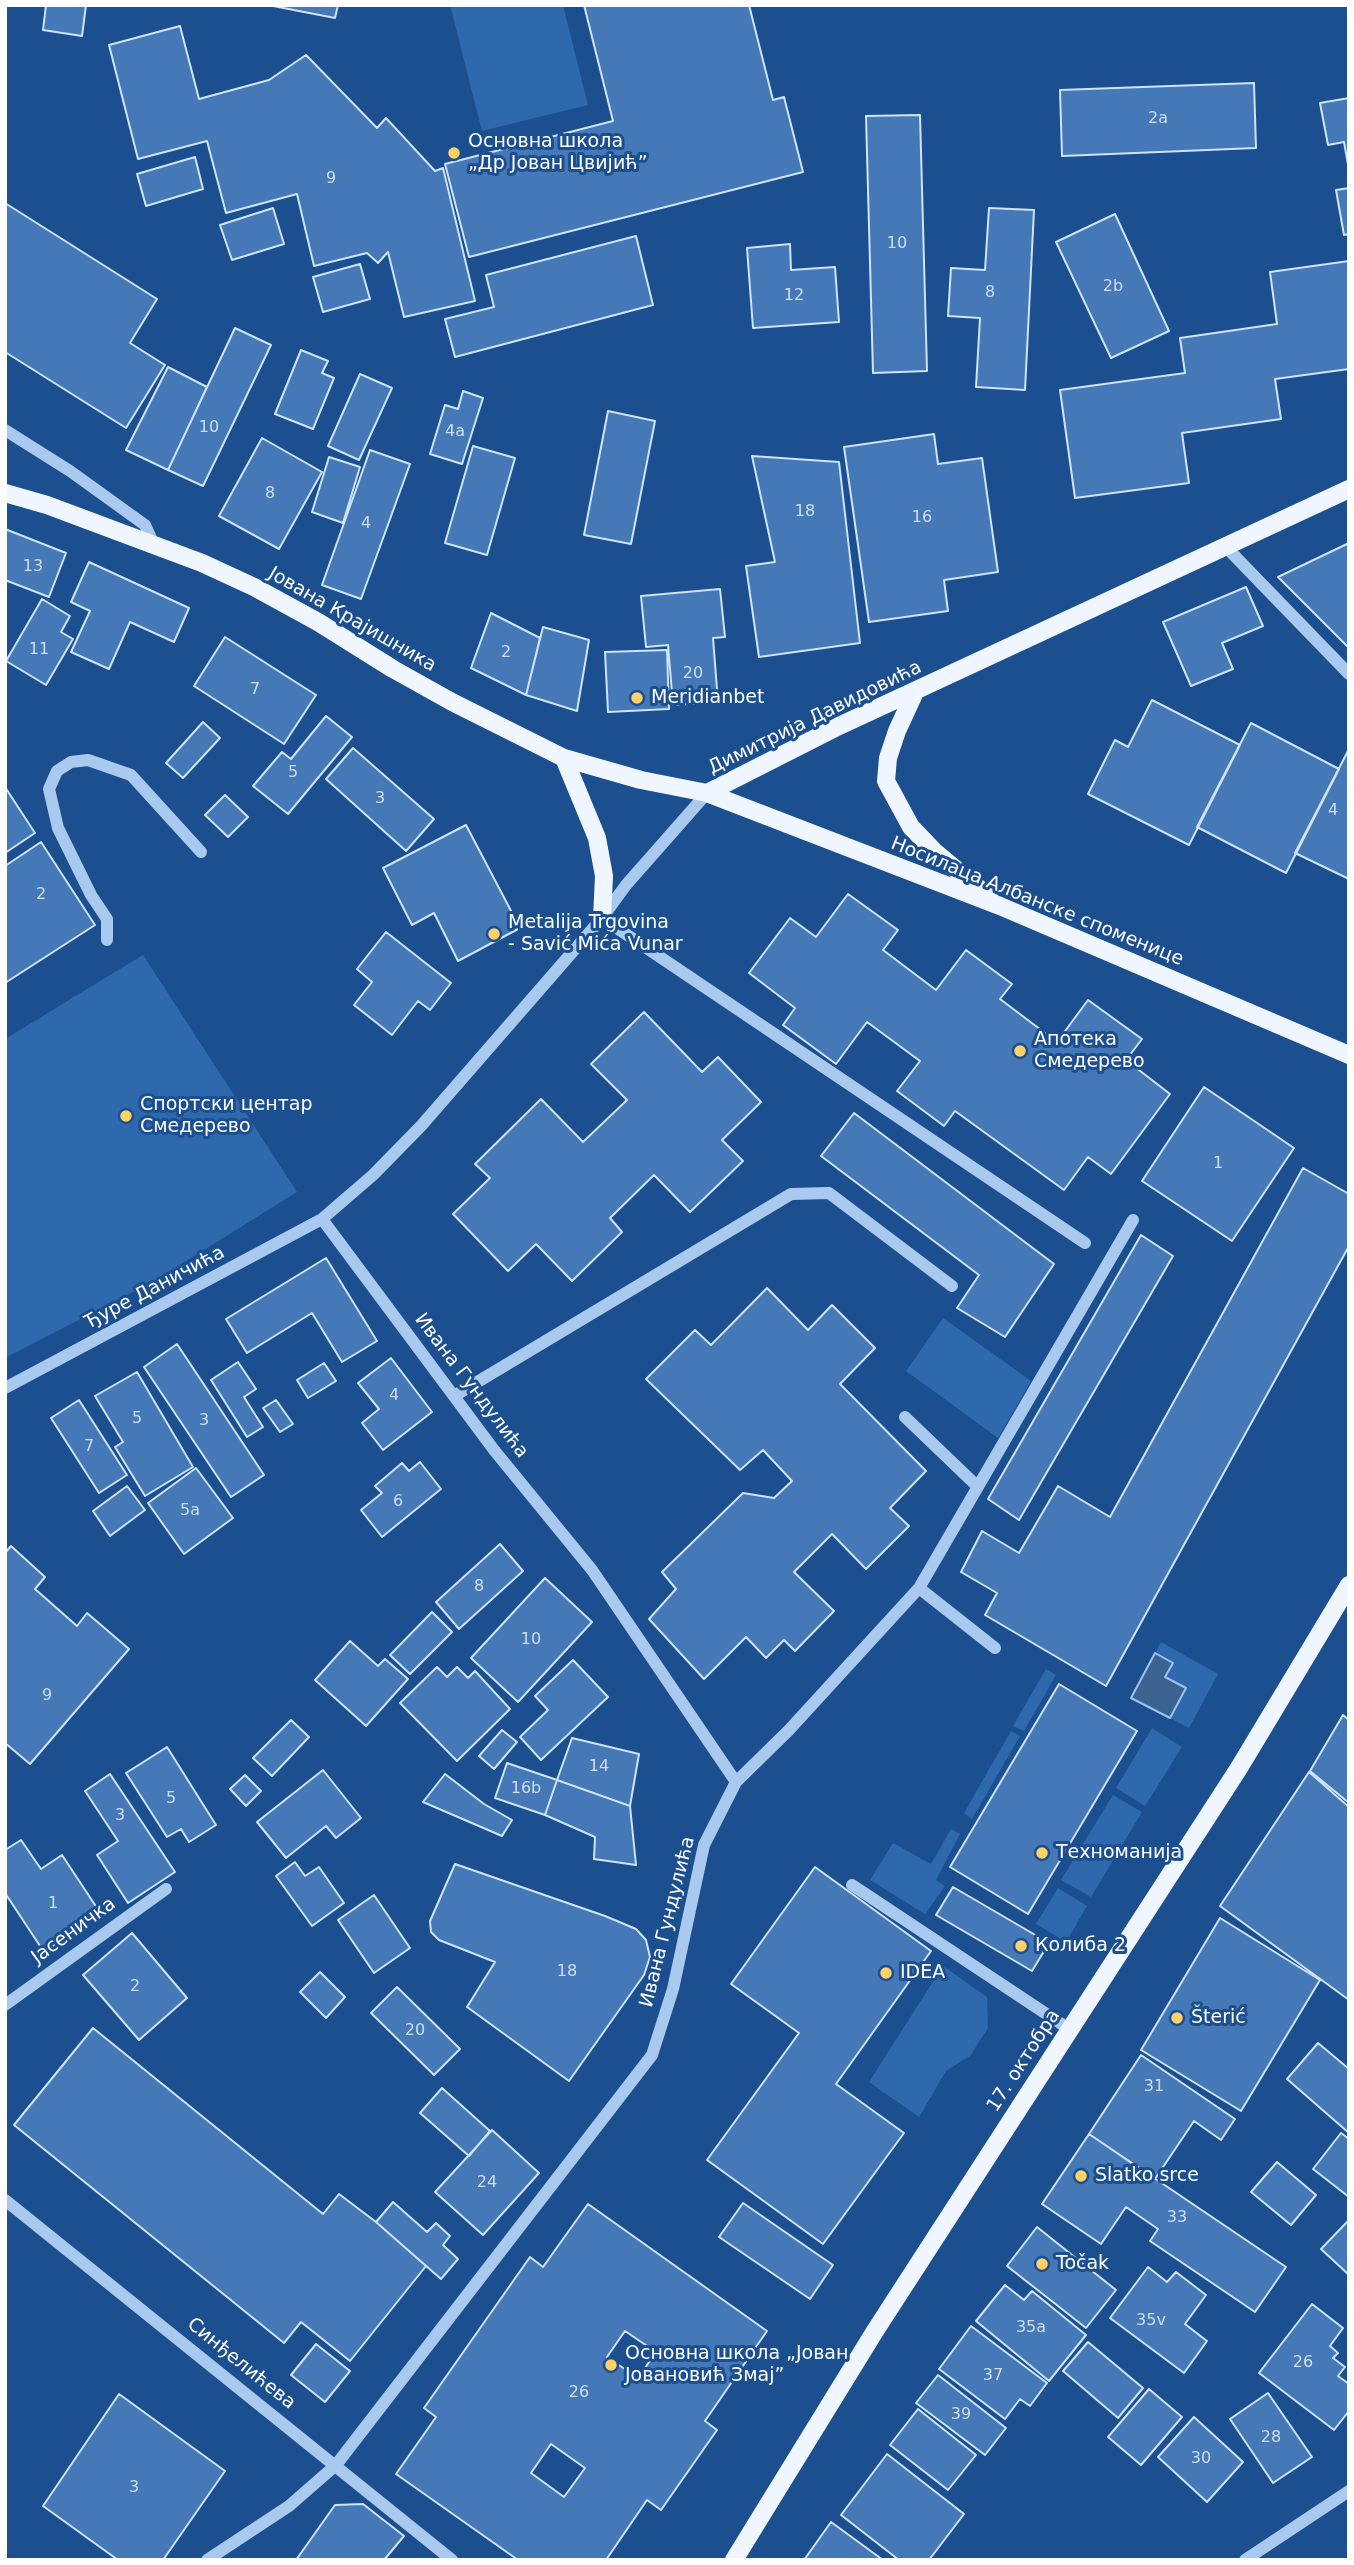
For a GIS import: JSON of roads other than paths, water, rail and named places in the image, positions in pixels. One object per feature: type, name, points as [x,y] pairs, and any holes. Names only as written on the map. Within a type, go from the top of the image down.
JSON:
[{"type":"main road","name":"Димитрија Давидовића","points":[[707,793],[839,726],[1349,489]]},
{"type":"main road","name":"Јована Крајишника","points":[[5,493],[47,505],[202,563],[285,603],[453,702],[564,758],[641,780],[707,793]]},
{"type":"main road","points":[[915,692],[888,758],[886,781],[911,827],[935,852],[1000,906]]},
{"type":"main road","points":[[564,758],[597,838],[604,876],[602,918]]},
{"type":"main road","name":"Носилаца Албанске споменице","points":[[707,793],[1000,906],[1349,1055]]},
{"type":"main road","name":"17. октобра","points":[[734,2560],[875,2331],[1239,1768],[1349,1585]]},
{"type":"street","points":[[5,430],[70,471],[145,525],[154,545]]},
{"type":"street","points":[[1225,547],[1349,674]]},
{"type":"street","points":[[107,940],[107,919],[91,895],[58,828],[49,789],[57,771],[71,762],[88,760],[131,775],[201,852]]},
{"type":"street","name":"Димитрија Давидовића","points":[[321,1219],[373,1175],[421,1126],[707,793]]},
{"type":"street","points":[[602,918],[1085,1243]]},
{"type":"street","points":[[454,1396],[792,1194],[829,1193],[952,1286]]},
{"type":"street","name":"Ђуре Даничића","points":[[5,1388],[156,1310],[321,1219]]},
{"type":"street","name":"Ивана Гундулића","points":[[207,2560],[289,2506],[336,2465],[652,2055],[673,1989],[704,1845],[736,1782],[592,1570],[494,1450],[321,1219]]},
{"type":"street","points":[[736,1782],[789,1730],[919,1588],[1133,1220]]},
{"type":"street","points":[[905,1417],[978,1486]]},
{"type":"street","points":[[919,1588],[995,1648]]},
{"type":"street","points":[[852,1885],[1069,2029]]},
{"type":"street","name":"Јасеничка","points":[[5,2004],[166,1889]]},
{"type":"street","name":"Синђелићева","points":[[5,2200],[452,2560]]},
{"type":"street","points":[[1245,2560],[1349,2491]]},
{"type":"place","name":"Основна школа „Др Јован Цвијић”","points":[[454,153]]},
{"type":"place","name":"Meridianbet","points":[[637,698]]},
{"type":"place","name":"Metalija Trgovina - Savić Mića Vunar","points":[[494,934]]},
{"type":"place","name":"Апотека Смедерево","points":[[1020,1051]]},
{"type":"place","name":"Спортски центар Смедерево","points":[[126,1116]]},
{"type":"place","name":"Техноманија","points":[[1042,1853]]},
{"type":"place","name":"Колиба 2","points":[[1021,1946]]},
{"type":"place","name":"IDEA","points":[[886,1973]]},
{"type":"place","name":"Šterić","points":[[1177,2018]]},
{"type":"place","name":"Slatko srce","points":[[1081,2176]]},
{"type":"place","name":"Točak","points":[[1042,2264]]},
{"type":"place","name":"Основна школа „Јован Јовановић Змај”","points":[[611,2365]]}]
